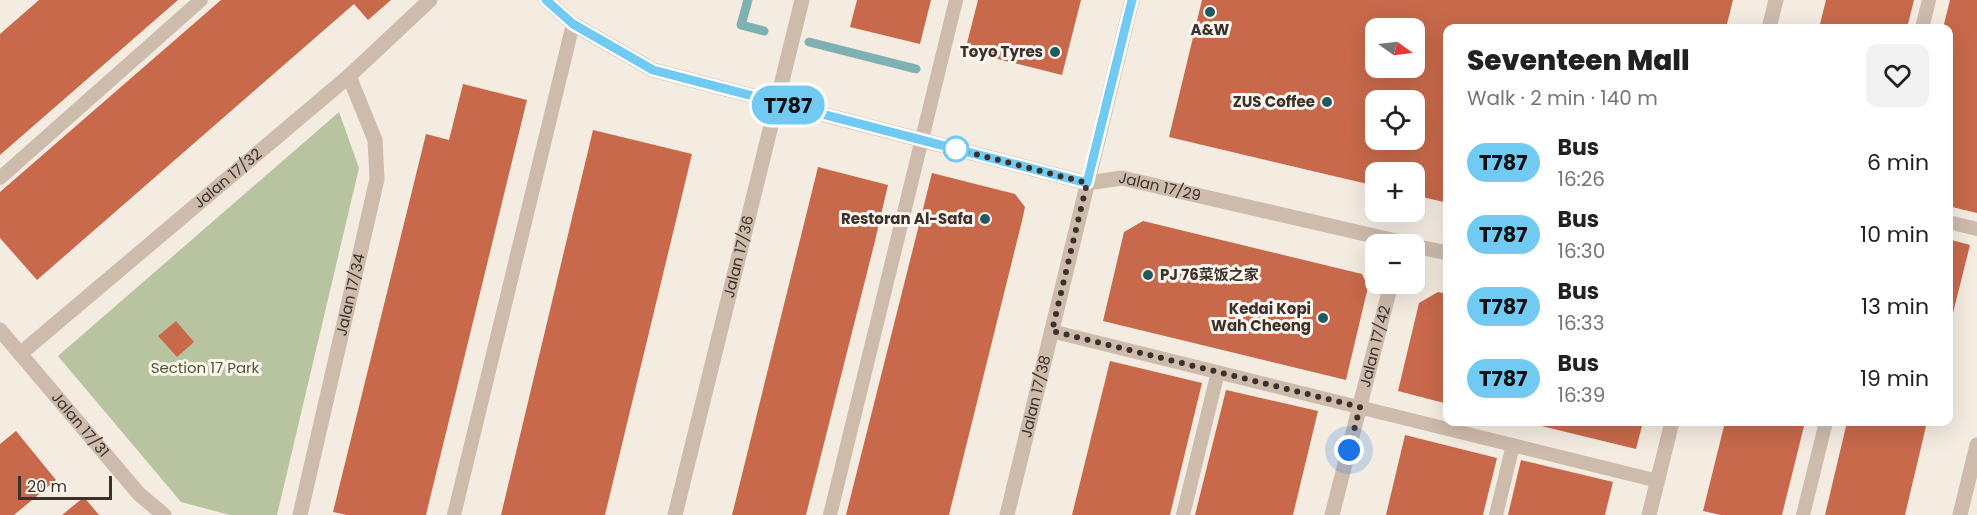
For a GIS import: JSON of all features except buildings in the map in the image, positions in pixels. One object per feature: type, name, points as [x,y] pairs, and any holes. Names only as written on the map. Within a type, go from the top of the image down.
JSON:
[{"type":"street","name":"Jalan 17/32","points":[[20,354],[349,76],[430,0]]},
{"type":"street","name":"Jalan 17/29","points":[[546,0],[573,24],[653,70],[1087,183],[1122,178],[1365,234]]},
{"type":"street","name":"Jalan 17/36","points":[[675,515],[802,0]]},
{"type":"street","name":"Jalan 17/38","points":[[1007,515],[1132,0]]},
{"type":"street","points":[[1770,24],[1776,0]]},
{"type":"street","name":"Jalan 17/34","points":[[300,515],[377,179],[375,140],[349,76]]},
{"type":"street","name":"Jalan 17/29","points":[[1425,248],[1443,252]]},
{"type":"street","name":"Jalan 17/42","points":[[1332,515],[1388,294]]},
{"type":"street","name":"Jalan 17/31","points":[[0,330],[139,494],[164,515]]},
{"type":"street","points":[[1649,515],[1671,426]]},
{"type":"street","points":[[1960,515],[1977,445]]},
{"type":"lane","points":[[0,178],[201,0]]},
{"type":"lane","points":[[830,515],[956,0]]},
{"type":"lane","points":[[1923,24],[1929,0]]},
{"type":"lane","points":[[454,515],[573,24]]},
{"type":"lane","points":[[1953,223],[1977,229]]},
{"type":"lane","points":[[1052,331],[1658,481]]},
{"type":"lane","points":[[1183,515],[1218,372]]},
{"type":"lane","points":[[1803,515],[1825,426]]},
{"type":"lane","points":[[1496,515],[1513,445]]},
{"type":"green space","name":"Section 17 Park","points":[[339,112],[359,168],[277,515],[230,515],[181,502],[58,356]]},
{"type":"waterway","points":[[748,0],[741,25],[764,31]]},
{"type":"waterway","points":[[809,42],[916,69]]},
{"type":"bus line","name":"T787","points":[[546,0],[573,24],[653,70],[1087,183],[1132,0]]},
{"type":"place","name":"A&W","points":[[1210,12]]},
{"type":"place","name":"Toyo Tyres","points":[[1055,52]]},
{"type":"place","name":"ZUS Coffee","points":[[1327,102]]},
{"type":"place","name":"Restoran Al-Safa","points":[[985,219]]},
{"type":"place","name":"PJ 76菜饭之家","points":[[1148,275]]},
{"type":"place","name":"Kedai Kopi Wah Cheong","points":[[1323,318]]},
{"type":"route","points":[[956,149],[1087,183],[1052,331],[1360,407],[1349,450]]}]
